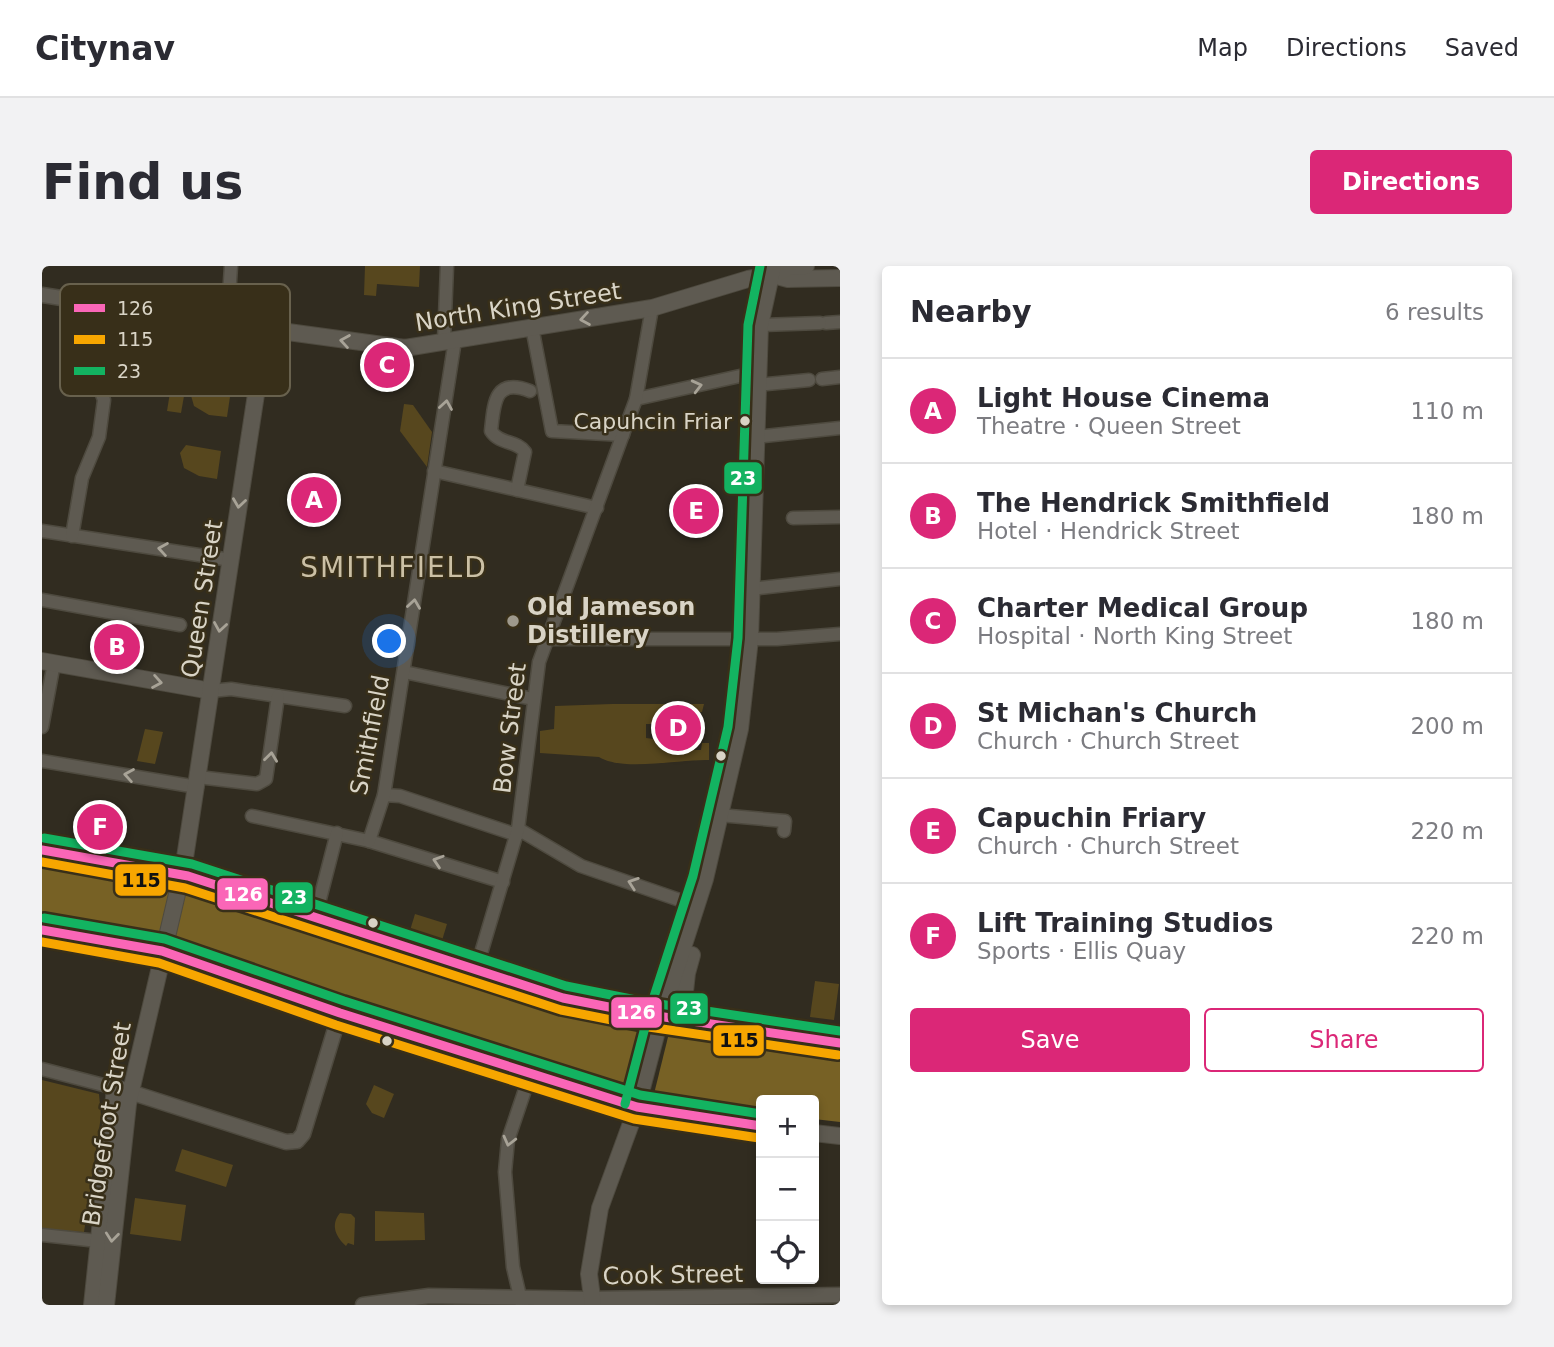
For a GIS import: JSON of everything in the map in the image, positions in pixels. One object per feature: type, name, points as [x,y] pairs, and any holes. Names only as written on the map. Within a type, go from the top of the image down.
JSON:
[{"type":"main road","name":"North King Street","points":[[290,333],[388,348],[449,341],[652,308],[776,269],[806,266]]},
{"type":"main road","name":"North King Street","points":[[776,269],[788,279],[840,278]]},
{"type":"main road","points":[[591,1302],[589,1274],[596,1224],[638,1103],[659,1023],[697,907],[740,729],[750,639],[761,325],[776,269]]},
{"type":"main road","name":"Queen Street","points":[[180,877],[255,396]]},
{"type":"main road","points":[[48,662],[211,691]]},
{"type":"main road","points":[[42,850],[180,877],[568,999],[659,1023],[682,1019],[840,1043]]},
{"type":"main road","name":"Bridgefoot Street","points":[[92,1305],[97,1241],[123,1090],[180,877]]},
{"type":"main road","points":[[682,1019],[687,973],[700,929],[697,907]]},
{"type":"main road","points":[[42,930],[163,948],[340,1013],[612,1099],[756,1125]]},
{"type":"main road","name":"Bridgefoot Street","points":[[106,1305],[123,1090]]},
{"type":"main road","points":[[612,1099],[620,1111],[623,1140]]},
{"type":"main road","points":[[819,1134],[840,1136]]},
{"type":"street","points":[[229,284],[230,266]]},
{"type":"street","name":"Smithfield","points":[[369,841],[384,795],[435,471],[449,341],[447,266]]},
{"type":"street","points":[[42,295],[60,298]]},
{"type":"street","name":"Bow Street","points":[[475,970],[517,832],[530,749],[535,679],[545,639],[597,508],[636,399],[651,329],[652,308]]},
{"type":"street","points":[[761,325],[840,322]]},
{"type":"street","points":[[532,327],[552,431],[623,435]]},
{"type":"street","points":[[636,399],[758,378],[840,377]]},
{"type":"street","points":[[517,490],[525,452],[519,446],[498,440],[491,431],[492,422],[497,395],[503,390],[513,386],[530,391]]},
{"type":"street","points":[[72,536],[82,478],[99,437],[103,396]]},
{"type":"street","points":[[755,437],[840,428]]},
{"type":"street","points":[[435,471],[597,508]]},
{"type":"street","points":[[793,518],[840,517]]},
{"type":"street","points":[[42,531],[231,560]]},
{"type":"street","points":[[751,589],[840,579]]},
{"type":"street","points":[[42,600],[180,625]]},
{"type":"street","points":[[545,639],[750,639],[840,634]]},
{"type":"street","points":[[42,727],[48,662]]},
{"type":"street","points":[[404,671],[533,699]]},
{"type":"street","points":[[211,691],[231,689],[345,706]]},
{"type":"street","points":[[42,761],[197,782],[257,784],[266,779],[278,696]]},
{"type":"street","points":[[384,795],[400,796],[517,832],[581,866],[697,907]]},
{"type":"street","points":[[719,815],[785,821],[784,831]]},
{"type":"street","points":[[252,816],[369,841],[503,882]]},
{"type":"street","points":[[315,918],[337,833]]},
{"type":"street","points":[[42,1069],[123,1090],[286,1142],[297,1141],[303,1134],[340,1013]]},
{"type":"street","points":[[522,1302],[513,1267],[505,1172],[508,1140],[531,1072]]},
{"type":"street","points":[[42,1235],[97,1241]]},
{"type":"street","name":"Cook Street","points":[[363,1305],[408,1298],[591,1302],[840,1295]]},
{"type":"shaded area","points":[[365,266],[420,266],[419,287],[377,284],[376,296],[364,295]]},
{"type":"shaded area","points":[[169,396],[184,396],[181,413],[167,411]]},
{"type":"shaded area","points":[[191,396],[230,396],[227,417],[209,415],[194,406]]},
{"type":"shaded area","points":[[404,404],[413,405],[432,432],[427,467],[400,431]]},
{"type":"shaded area","points":[[186,445],[221,451],[217,479],[199,476],[184,468],[180,453]]},
{"type":"shaded area","points":[[704,704],[702,712],[668,713],[668,719],[655,719],[655,724],[646,724],[646,738],[679,742],[679,750],[701,750],[702,743],[709,743],[709,760],[622,764],[599,757],[540,753],[540,731],[554,729],[555,706]]},
{"type":"shaded area","points":[[145,729],[163,732],[155,764],[137,761]]},
{"type":"shaded area","points":[[42,858],[189,884],[339,936],[618,1024],[840,1060],[840,1122],[819,1120],[819,1095],[756,1095],[756,1111],[658,1100],[630,1093],[175,945],[42,922]]},
{"type":"shaded area","points":[[415,914],[447,924],[440,947],[408,937]]},
{"type":"shaded area","points":[[815,981],[839,984],[834,1020],[810,1017]]},
{"type":"shaded area","points":[[42,1080],[99,1094],[101,1116],[84,1232],[42,1230]]},
{"type":"shaded area","points":[[374,1085],[394,1094],[384,1118],[372,1113],[366,1104]]},
{"type":"shaded area","points":[[182,1149],[233,1165],[226,1187],[175,1171]]},
{"type":"shaded area","points":[[135,1198],[186,1205],[181,1241],[130,1234]]},
{"type":"shaded area","points":[[375,1211],[424,1213],[425,1240],[375,1241]]},
{"type":"shaded area","points":[[340,1213],[351,1214],[355,1218],[354,1245],[348,1243],[346,1246],[337,1235],[335,1222]]},
{"type":"pier","points":[[645,1028],[669,1033],[653,1098],[630,1093]]},
{"type":"transit line","name":"23","points":[[625,1104],[649,1012],[693,876],[728,727],[738,638],[748,325],[760,266]]},
{"type":"transit line","name":"23","points":[[44,838],[192,864],[566,986],[646,1002],[840,1031]]},
{"type":"transit line","name":"126","points":[[42,850],[188,876],[563,998],[644,1014],[840,1043]]},
{"type":"transit line","name":"115","points":[[42,862],[185,888],[561,1010],[642,1026],[838,1055]]},
{"type":"transit line","name":"23","points":[[44,918],[165,939],[344,1001],[640,1095],[756,1113]]},
{"type":"transit line","name":"126","points":[[42,930],[162,951],[340,1013],[637,1107],[756,1125]]},
{"type":"transit line","name":"115","points":[[42,942],[159,963],[336,1025],[634,1119],[756,1138]]},
{"type":"place","name":"Charter Medical Group","points":[[387,365]]},
{"type":"place","name":"Capuhcin Friar","points":[[745,421]]},
{"type":"place","name":"Light House Cinema","points":[[314,500]]},
{"type":"place","name":"Capuchin Friary","points":[[696,511]]},
{"type":"place","name":"Old Jameson Distillery","points":[[513,621]]},
{"type":"place","name":"The Hendrick Smithfield","points":[[117,647]]},
{"type":"place","name":"St Michan's Church","points":[[678,728]]},
{"type":"place","name":"Lift Training Studios","points":[[100,827]]},
{"type":"district","name":"SMITHFIELD","points":[[394,567]]}]
